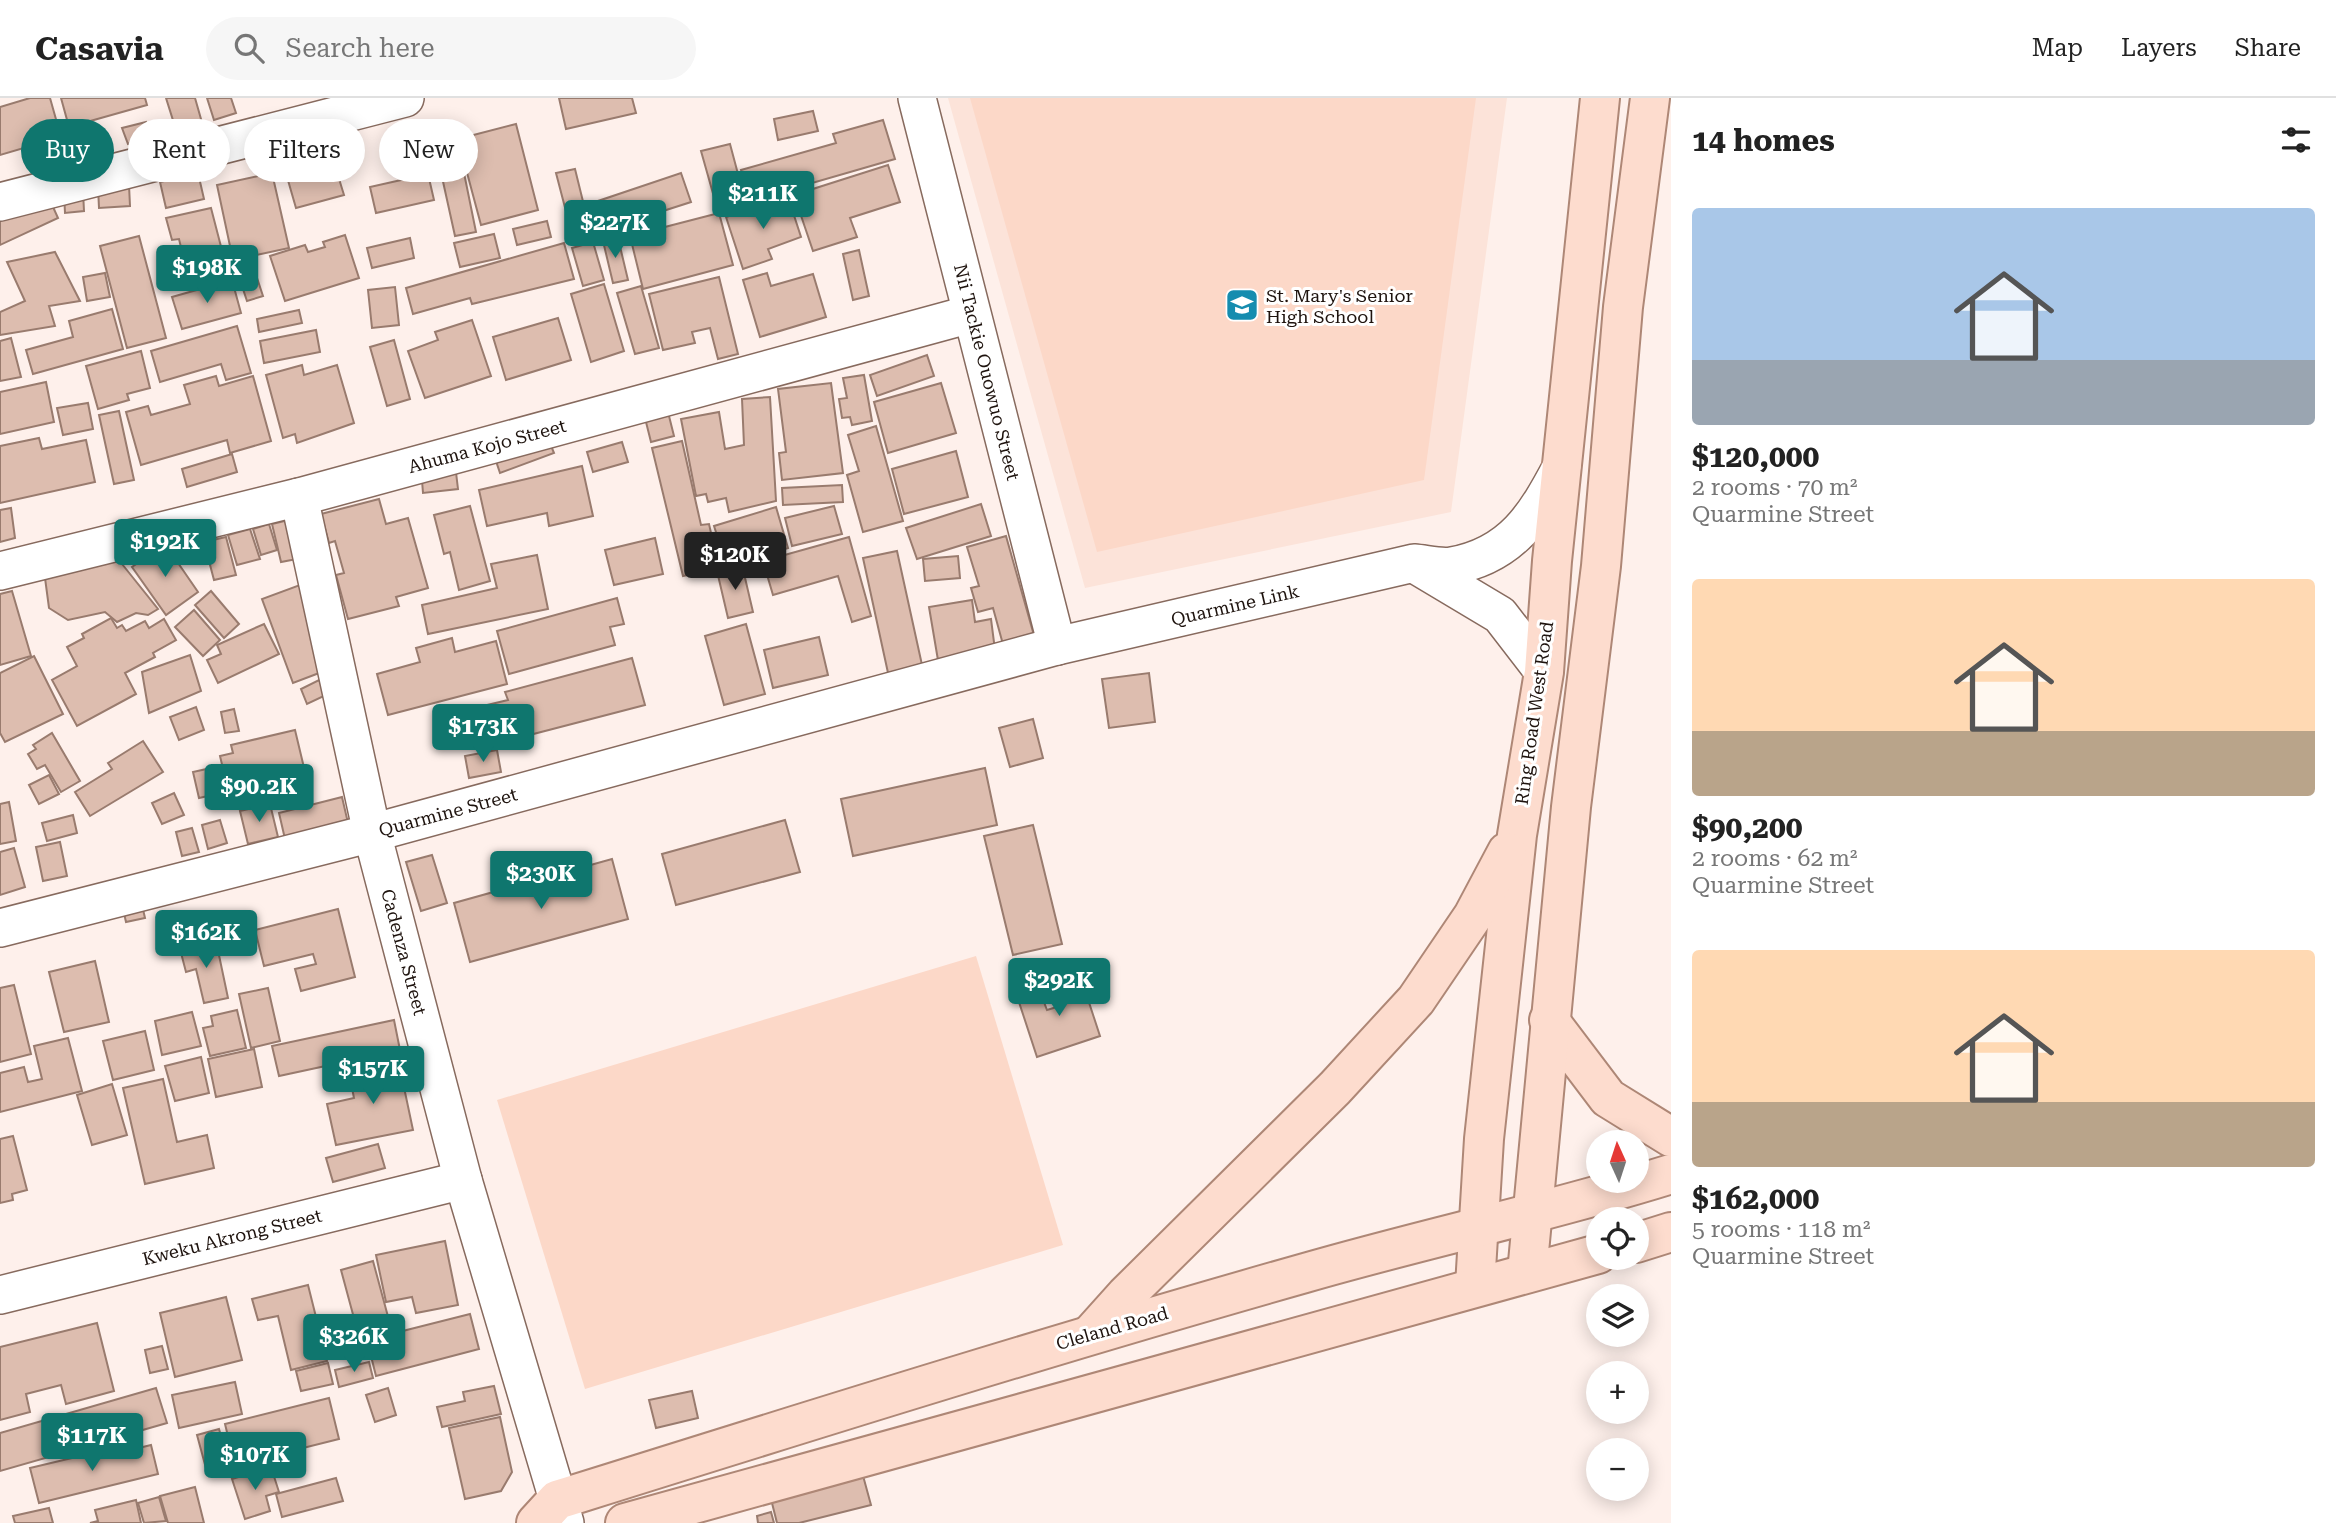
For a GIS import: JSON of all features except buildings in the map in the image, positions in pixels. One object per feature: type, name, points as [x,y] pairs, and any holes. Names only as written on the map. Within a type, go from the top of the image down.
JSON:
[{"type":"main road","name":"Ring Road West Road","points":[[1475,1286],[1477,1227],[1517,835],[1544,672],[1600,98]]},
{"type":"main road","points":[[1527,1273],[1571,807],[1601,566],[1623,307],[1650,98]]},
{"type":"main road","points":[[1091,1334],[1126,1295],[1335,1088],[1416,1000],[1473,916],[1517,835]]},
{"type":"main road","points":[[1549,1020],[1608,1098],[1671,1137]]},
{"type":"main road","name":"Cleland Road","points":[[553,1515],[1091,1334],[1418,1240],[1531,1214],[1671,1174]]},
{"type":"main road","points":[[1649,1239],[1671,1232]]},
{"type":"main road","points":[[625,1523],[1085,1398],[1475,1286],[1586,1257]]},
{"type":"street","points":[[0,202],[405,98]]},
{"type":"street","name":"Nii Tackie Ouowuo Street","points":[[917,98],[1057,646]]},
{"type":"street","name":"Ahuma Kojo Street","points":[[0,571],[299,497],[971,313]]},
{"type":"street","name":"Quarmine Link","points":[[1057,646],[1414,563],[1451,566],[1489,553],[1520,534],[1543,503],[1564,463]]},
{"type":"street","name":"Cadenza Street","points":[[299,497],[372,833],[553,1515]]},
{"type":"street","points":[[1414,563],[1500,615],[1544,672]]},
{"type":"street","name":"Quarmine Street","points":[[0,928],[372,833],[1057,646]]},
{"type":"street","name":"Kweku Akrong Street","points":[[0,1295],[463,1180]]},
{"type":"shaded area","name":"St. Mary's Senior High School","points":[[948,98],[1507,98],[1451,512],[1085,588]]},
{"type":"shaded area","name":"St. Mary's Senior High School","points":[[970,98],[1476,98],[1424,480],[1097,552]]},
{"type":"shaded area","points":[[976,956],[1063,1245],[585,1389],[497,1100]]},
{"type":"place","name":"St. Mary's Senior High School","points":[[1242,305]]}]
